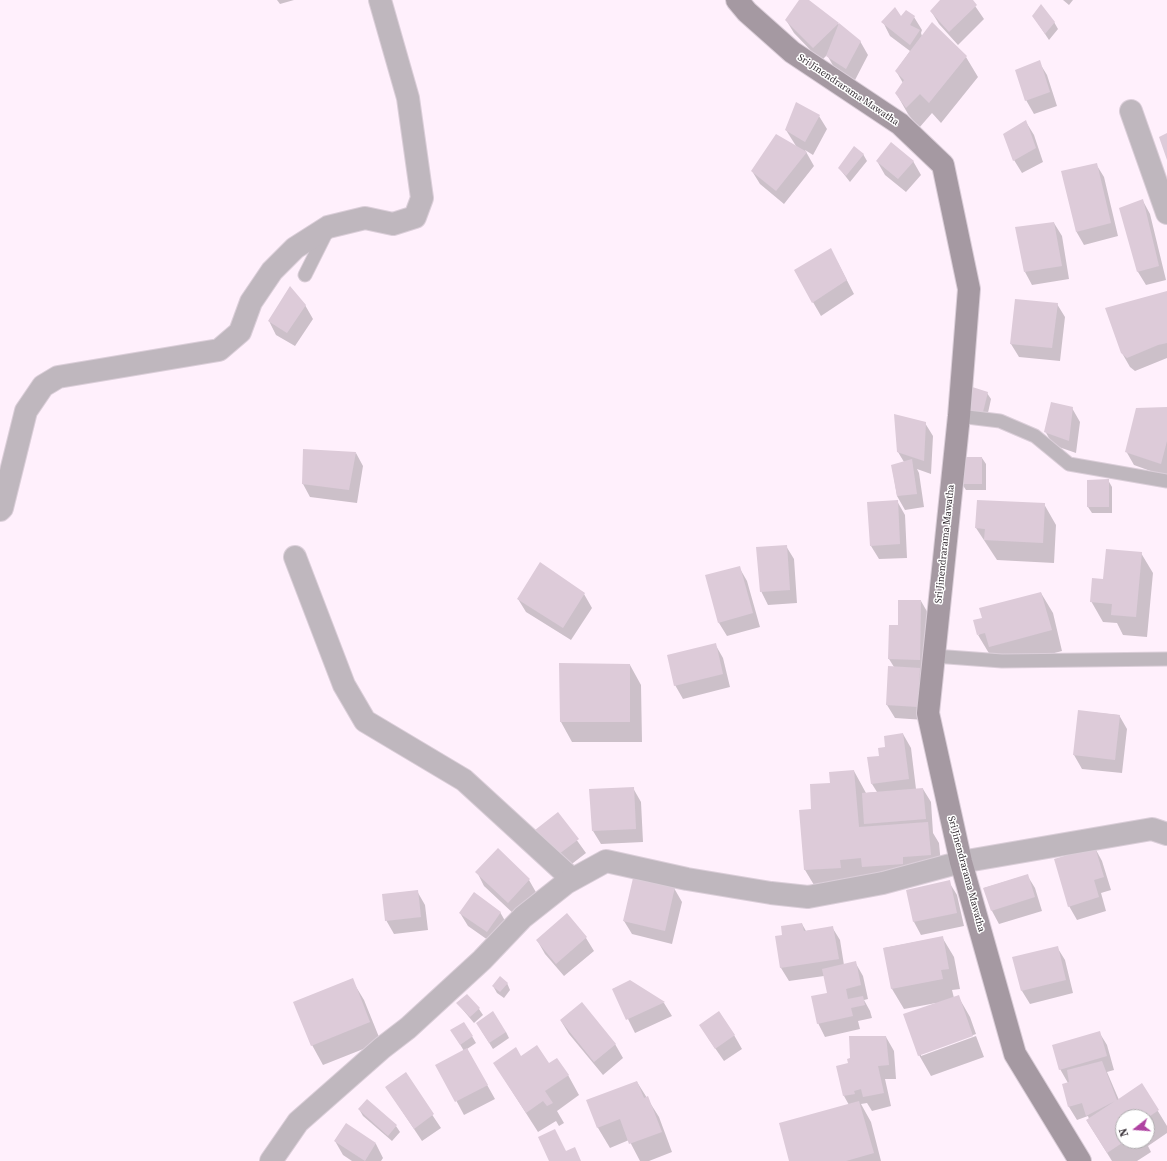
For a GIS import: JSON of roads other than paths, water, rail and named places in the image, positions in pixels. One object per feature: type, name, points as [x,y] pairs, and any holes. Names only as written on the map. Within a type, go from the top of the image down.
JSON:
[{"type":"main road","name":"Sri Jinendrarama Mawatha","points":[[737,0],[747,12],[792,52],[900,124],[942,165],[970,290],[959,416],[928,712],[961,862],[1016,1054],[1080,1161]]},
{"type":"street","points":[[0,510],[2,508],[26,411],[43,386],[58,377],[219,350],[240,332],[251,302],[272,271],[295,248],[328,227],[365,218],[393,224],[415,217],[422,198],[408,98],[380,0]]},
{"type":"street","points":[[1131,111],[1167,213]]},
{"type":"street","points":[[295,557],[344,685],[365,721],[464,780],[572,879]]},
{"type":"street","points":[[271,1161],[298,1122],[382,1048],[408,1028],[482,960],[524,916],[572,879],[606,861],[687,879],[771,893],[808,897],[883,884],[961,862],[1152,829],[1167,834]]},
{"type":"lane","points":[[305,275],[328,227]]},
{"type":"lane","points":[[959,416],[1000,421],[1035,436],[1069,464],[1167,481]]},
{"type":"lane","points":[[934,656],[1002,661],[1167,658]]}]
